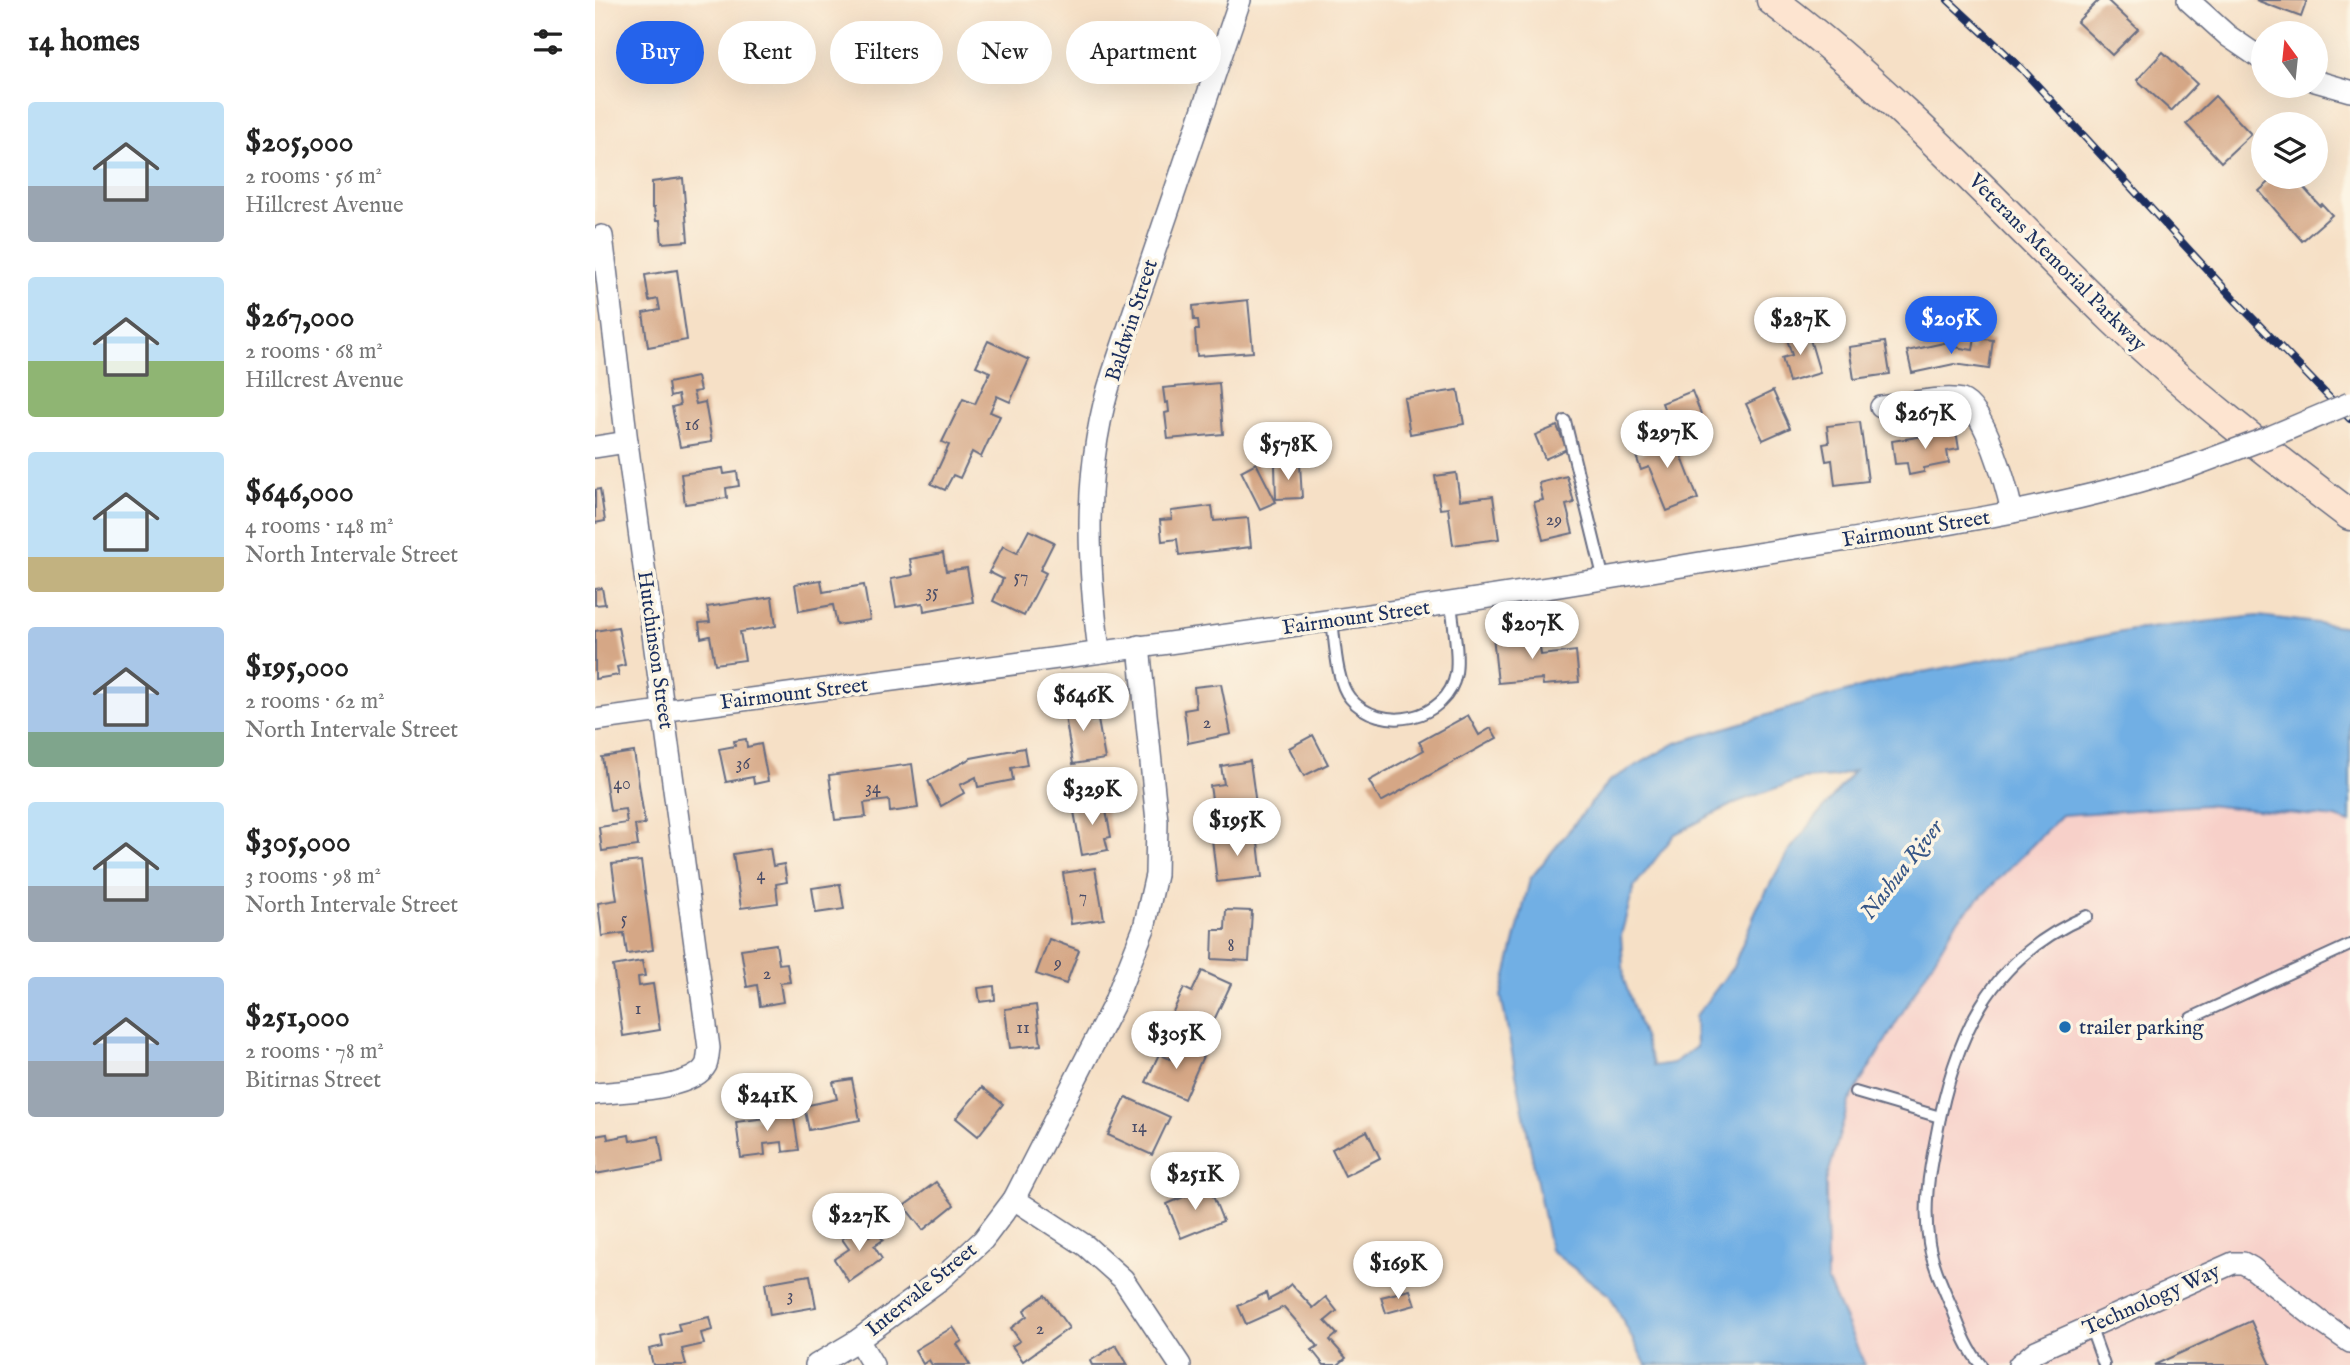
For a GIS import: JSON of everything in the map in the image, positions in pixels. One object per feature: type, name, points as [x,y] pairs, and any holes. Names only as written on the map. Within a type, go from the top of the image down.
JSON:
[{"type":"main road","name":"Veterans Memorial Parkway","points":[[1772,0],[1815,32],[1895,102],[2114,320],[2174,374],[2269,454],[2350,516]]},
{"type":"street","name":"Baldwin Street","points":[[1099,651],[1091,585],[1089,536],[1093,463],[1099,422],[1113,373],[1240,0]]},
{"type":"street","points":[[2188,0],[2228,36],[2251,52]]},
{"type":"street","points":[[2328,85],[2350,91]]},
{"type":"street","name":"Hutchinson Street","points":[[595,1094],[682,1083],[695,1076],[706,1065],[709,1048],[627,442],[602,236]]},
{"type":"street","points":[[1881,407],[1948,399],[1963,400],[1969,404],[1978,414],[2001,472],[2012,512]]},
{"type":"street","name":"Fairmount Street","points":[[595,720],[1451,603],[2012,512],[2112,490],[2192,466],[2350,403]]},
{"type":"street","points":[[595,447],[627,442]]},
{"type":"street","name":"Intervale Street","points":[[816,1365],[858,1340],[949,1271],[983,1240],[1014,1199],[1113,1006],[1143,928],[1156,875],[1157,821],[1139,646]]},
{"type":"street","points":[[1014,1199],[1087,1246],[1123,1279],[1180,1365]]},
{"type":"street","name":"Technology Way","points":[[2018,1365],[2036,1352],[2090,1326],[2223,1266],[2238,1262],[2252,1268],[2350,1342]]},
{"type":"street","points":[[858,1340],[873,1365]]},
{"type":"lane","points":[[1565,421],[1604,580]]},
{"type":"lane","points":[[1332,620],[1341,678],[1348,696],[1360,708],[1380,716],[1397,719],[1415,717],[1430,711],[1443,700],[1456,672],[1451,603]]},
{"type":"lane","points":[[1981,1365],[1963,1335],[1937,1273],[1929,1243],[1927,1194],[1940,1116],[1965,1036],[1992,988],[2015,962],[2039,941],[2087,916]]},
{"type":"lane","points":[[2191,1018],[2350,945]]},
{"type":"lane","points":[[1855,1092],[1940,1116]]},
{"type":"lane","points":[[2090,1326],[2103,1365]]},
{"type":"shaded area","points":[[2206,805],[2336,818],[2350,823],[2350,1365],[1865,1365],[1827,1280],[1826,1182],[1849,1102],[1957,921],[2062,815]]},
{"type":"water","name":"Nashua River","points":[[2258,616],[2350,627],[2350,823],[2336,818],[2206,805],[2062,815],[1957,921],[1849,1102],[1826,1182],[1827,1280],[1865,1365],[1646,1365],[1610,1296],[1550,1250],[1501,996],[1530,879],[1609,781],[1676,743],[1899,677],[2132,630]],"holes":[[[1854,771],[1788,852],[1757,908],[1733,967],[1695,1017],[1696,1047],[1673,1063],[1654,1066],[1624,980],[1621,935],[1634,887],[1675,834],[1737,802],[1802,779],[1835,777]]]},
{"type":"building","points":[[2099,0],[2107,0],[2138,29],[2112,55],[2077,22]]},
{"type":"building","points":[[2256,0],[2307,0],[2301,17]]},
{"type":"building","points":[[2163,52],[2197,84],[2171,111],[2137,80]]},
{"type":"building","points":[[2215,96],[2251,134],[2221,162],[2186,124]]},
{"type":"building","points":[[683,178],[688,241],[662,243],[660,221],[656,221],[652,208],[652,182]]},
{"type":"building","points":[[2305,189],[2332,215],[2302,241],[2259,191]]},
{"type":"building","points":[[677,270],[687,340],[648,347],[643,313],[660,310],[658,299],[649,301],[645,275]]},
{"type":"building","points":[[1248,300],[1253,352],[1197,356],[1195,330],[1199,330],[1198,320],[1194,320],[1193,306]]},
{"type":"building","points":[[1807,329],[1820,373],[1789,382],[1782,358],[1792,355],[1786,336]]},
{"type":"building","points":[[1975,338],[1993,340],[1989,369],[1954,364],[1912,373],[1907,351],[1953,341],[1955,347],[1973,350]]},
{"type":"building","points":[[988,341],[1029,360],[1010,402],[997,396],[990,412],[1000,416],[981,457],[972,452],[960,478],[953,475],[945,490],[931,484],[949,445],[942,442],[963,399],[975,404],[990,372],[976,366]]},
{"type":"building","points":[[1885,342],[1890,374],[1854,379],[1849,347]]},
{"type":"building","points":[[697,377],[700,391],[693,392],[696,404],[705,402],[712,442],[680,447],[672,407],[680,405],[678,395],[670,397],[668,383]]},
{"type":"building","points":[[1219,383],[1223,434],[1168,439],[1165,413],[1169,412],[1163,388]]},
{"type":"building","points":[[1458,390],[1464,424],[1410,434],[1404,398]]},
{"type":"building","points":[[1692,391],[1701,414],[1671,426],[1662,403]]},
{"type":"building","points":[[1773,391],[1790,428],[1763,440],[1746,404]]},
{"type":"building","points":[[1860,422],[1868,481],[1835,485],[1832,460],[1826,461],[1823,444],[1829,443],[1827,426]]},
{"type":"building","points":[[1557,426],[1567,449],[1545,459],[1535,435]]},
{"type":"building","points":[[1659,427],[1666,445],[1676,442],[1698,499],[1667,511],[1649,467],[1641,470],[1636,456],[1647,452],[1640,434]]},
{"type":"building","points":[[1956,431],[1959,449],[1947,451],[1949,463],[1924,468],[1924,472],[1909,475],[1907,463],[1895,464],[1892,441]]},
{"type":"building","points":[[1256,463],[1276,502],[1260,509],[1241,471]]},
{"type":"building","points":[[1300,464],[1302,498],[1276,499],[1275,465]]},
{"type":"building","points":[[723,468],[724,474],[737,472],[739,486],[726,488],[727,498],[685,504],[681,474]]},
{"type":"building","points":[[1456,473],[1460,500],[1493,496],[1499,539],[1453,545],[1448,508],[1440,509],[1435,476]]},
{"type":"building","points":[[1567,476],[1574,503],[1566,505],[1573,533],[1543,540],[1534,502],[1543,500],[1539,483]]},
{"type":"building","points":[[600,489],[605,521],[595,523],[595,490]]},
{"type":"building","points":[[1212,506],[1214,521],[1248,518],[1251,547],[1179,555],[1177,539],[1162,541],[1160,520],[1172,519],[1171,511]]},
{"type":"building","points":[[1029,530],[1054,542],[1040,570],[1046,573],[1024,616],[993,601],[1003,579],[989,572],[1003,546],[1017,553]]},
{"type":"building","points":[[943,553],[946,571],[967,568],[973,602],[924,611],[923,603],[896,607],[891,579],[913,575],[910,559]]},
{"type":"building","points":[[821,580],[823,592],[864,585],[870,620],[837,625],[833,605],[799,611],[795,584]]},
{"type":"building","points":[[602,588],[605,604],[595,605],[595,589]]},
{"type":"building","points":[[772,597],[776,626],[740,632],[745,660],[715,664],[710,636],[701,638],[699,623],[710,622],[707,607]]},
{"type":"building","points":[[618,627],[625,665],[617,667],[619,675],[595,679],[595,631]]},
{"type":"building","points":[[1538,631],[1541,655],[1576,651],[1579,682],[1543,685],[1542,679],[1498,683],[1493,636]]},
{"type":"building","points":[[1221,684],[1231,734],[1188,743],[1184,710],[1196,708],[1194,687]]},
{"type":"building","points":[[1089,700],[1092,721],[1098,720],[1105,759],[1073,764],[1063,704]]},
{"type":"building","points":[[1468,715],[1479,735],[1491,728],[1497,738],[1381,802],[1369,781],[1424,750],[1419,742]]},
{"type":"building","points":[[1313,735],[1328,764],[1304,776],[1289,748]]},
{"type":"building","points":[[746,739],[747,747],[761,744],[768,781],[754,784],[753,777],[726,782],[719,749],[735,746],[734,741]]},
{"type":"building","points":[[1024,748],[1027,765],[1011,768],[1013,780],[978,787],[976,777],[960,785],[964,793],[941,806],[928,781],[971,758]]},
{"type":"building","points":[[634,752],[645,824],[635,825],[638,846],[602,851],[599,827],[627,823],[625,809],[610,811],[602,757]]},
{"type":"building","points":[[1250,761],[1257,812],[1215,818],[1210,786],[1224,784],[1221,766]]},
{"type":"building","points":[[912,764],[918,808],[890,812],[889,800],[864,803],[866,817],[835,820],[829,775]]},
{"type":"building","points":[[1104,800],[1111,837],[1105,838],[1108,850],[1082,855],[1073,806]]},
{"type":"building","points":[[1257,834],[1262,877],[1217,882],[1212,839]]},
{"type":"building","points":[[770,848],[773,866],[784,864],[787,882],[776,884],[778,903],[741,908],[733,854]]},
{"type":"building","points":[[641,861],[653,950],[627,954],[624,933],[602,936],[598,903],[617,900],[612,864]]},
{"type":"building","points":[[1095,868],[1104,919],[1071,924],[1063,873]]},
{"type":"building","points":[[840,884],[844,909],[816,913],[812,888]]},
{"type":"building","points":[[1226,910],[1252,911],[1249,961],[1212,959],[1213,930],[1225,930]]},
{"type":"building","points":[[1049,939],[1079,950],[1066,984],[1036,974]]},
{"type":"building","points":[[776,944],[779,964],[787,963],[790,982],[780,983],[783,1002],[760,1006],[757,985],[747,987],[741,949]]},
{"type":"building","points":[[642,961],[645,976],[638,977],[639,986],[653,984],[660,1030],[623,1036],[613,966]]},
{"type":"building","points":[[1202,971],[1231,984],[1207,1035],[1170,1018],[1184,988],[1192,992]]},
{"type":"building","points":[[994,986],[995,1000],[980,1002],[978,988]]},
{"type":"building","points":[[1036,1005],[1041,1045],[1010,1048],[1005,1009]]},
{"type":"building","points":[[1178,1043],[1204,1054],[1184,1099],[1146,1082],[1159,1054],[1170,1059]]},
{"type":"building","points":[[852,1079],[860,1120],[809,1130],[804,1106],[837,1099],[833,1082]]},
{"type":"building","points":[[982,1087],[1003,1104],[978,1136],[956,1118]]},
{"type":"building","points":[[1126,1097],[1170,1117],[1152,1155],[1108,1135]]},
{"type":"building","points":[[780,1108],[781,1114],[793,1112],[799,1150],[783,1152],[782,1142],[764,1144],[765,1155],[741,1158],[736,1122],[766,1118],[765,1110]]},
{"type":"building","points":[[1367,1131],[1380,1158],[1345,1176],[1332,1149]]},
{"type":"building","points":[[607,1134],[608,1139],[629,1135],[630,1141],[659,1136],[663,1162],[595,1174],[595,1136]]},
{"type":"building","points":[[936,1182],[954,1205],[923,1230],[904,1206]]},
{"type":"building","points":[[1209,1186],[1223,1221],[1181,1238],[1167,1204]]},
{"type":"building","points":[[862,1226],[869,1236],[876,1231],[883,1240],[874,1246],[882,1259],[849,1282],[834,1259],[849,1249],[842,1239]]},
{"type":"building","points":[[810,1275],[816,1307],[770,1315],[765,1283]]},
{"type":"building","points":[[1291,1284],[1313,1308],[1326,1297],[1337,1311],[1325,1321],[1337,1334],[1330,1340],[1346,1358],[1338,1365],[1324,1365],[1312,1350],[1318,1346],[1284,1307],[1246,1324],[1238,1306],[1266,1293],[1268,1300]]},
{"type":"building","points":[[1410,1290],[1415,1305],[1386,1313],[1381,1297]]},
{"type":"building","points":[[1045,1295],[1069,1328],[1023,1361],[1012,1346],[1020,1341],[1011,1328],[1027,1316],[1024,1310]]},
{"type":"building","points":[[709,1317],[712,1330],[701,1333],[704,1344],[682,1349],[686,1365],[653,1365],[649,1349],[663,1346],[661,1336],[680,1331],[678,1324]]},
{"type":"building","points":[[2251,1321],[2271,1365],[2154,1365]]},
{"type":"building","points":[[953,1327],[962,1341],[957,1344],[970,1365],[932,1365],[929,1360],[923,1364],[915,1350]]},
{"type":"building","points":[[1116,1345],[1128,1365],[1092,1365],[1090,1361]]},
{"type":"railway","points":[[1948,0],[2021,68],[2237,302],[2350,419]]},
{"type":"place","name":"trailer parking","points":[[2065,1027]]}]
